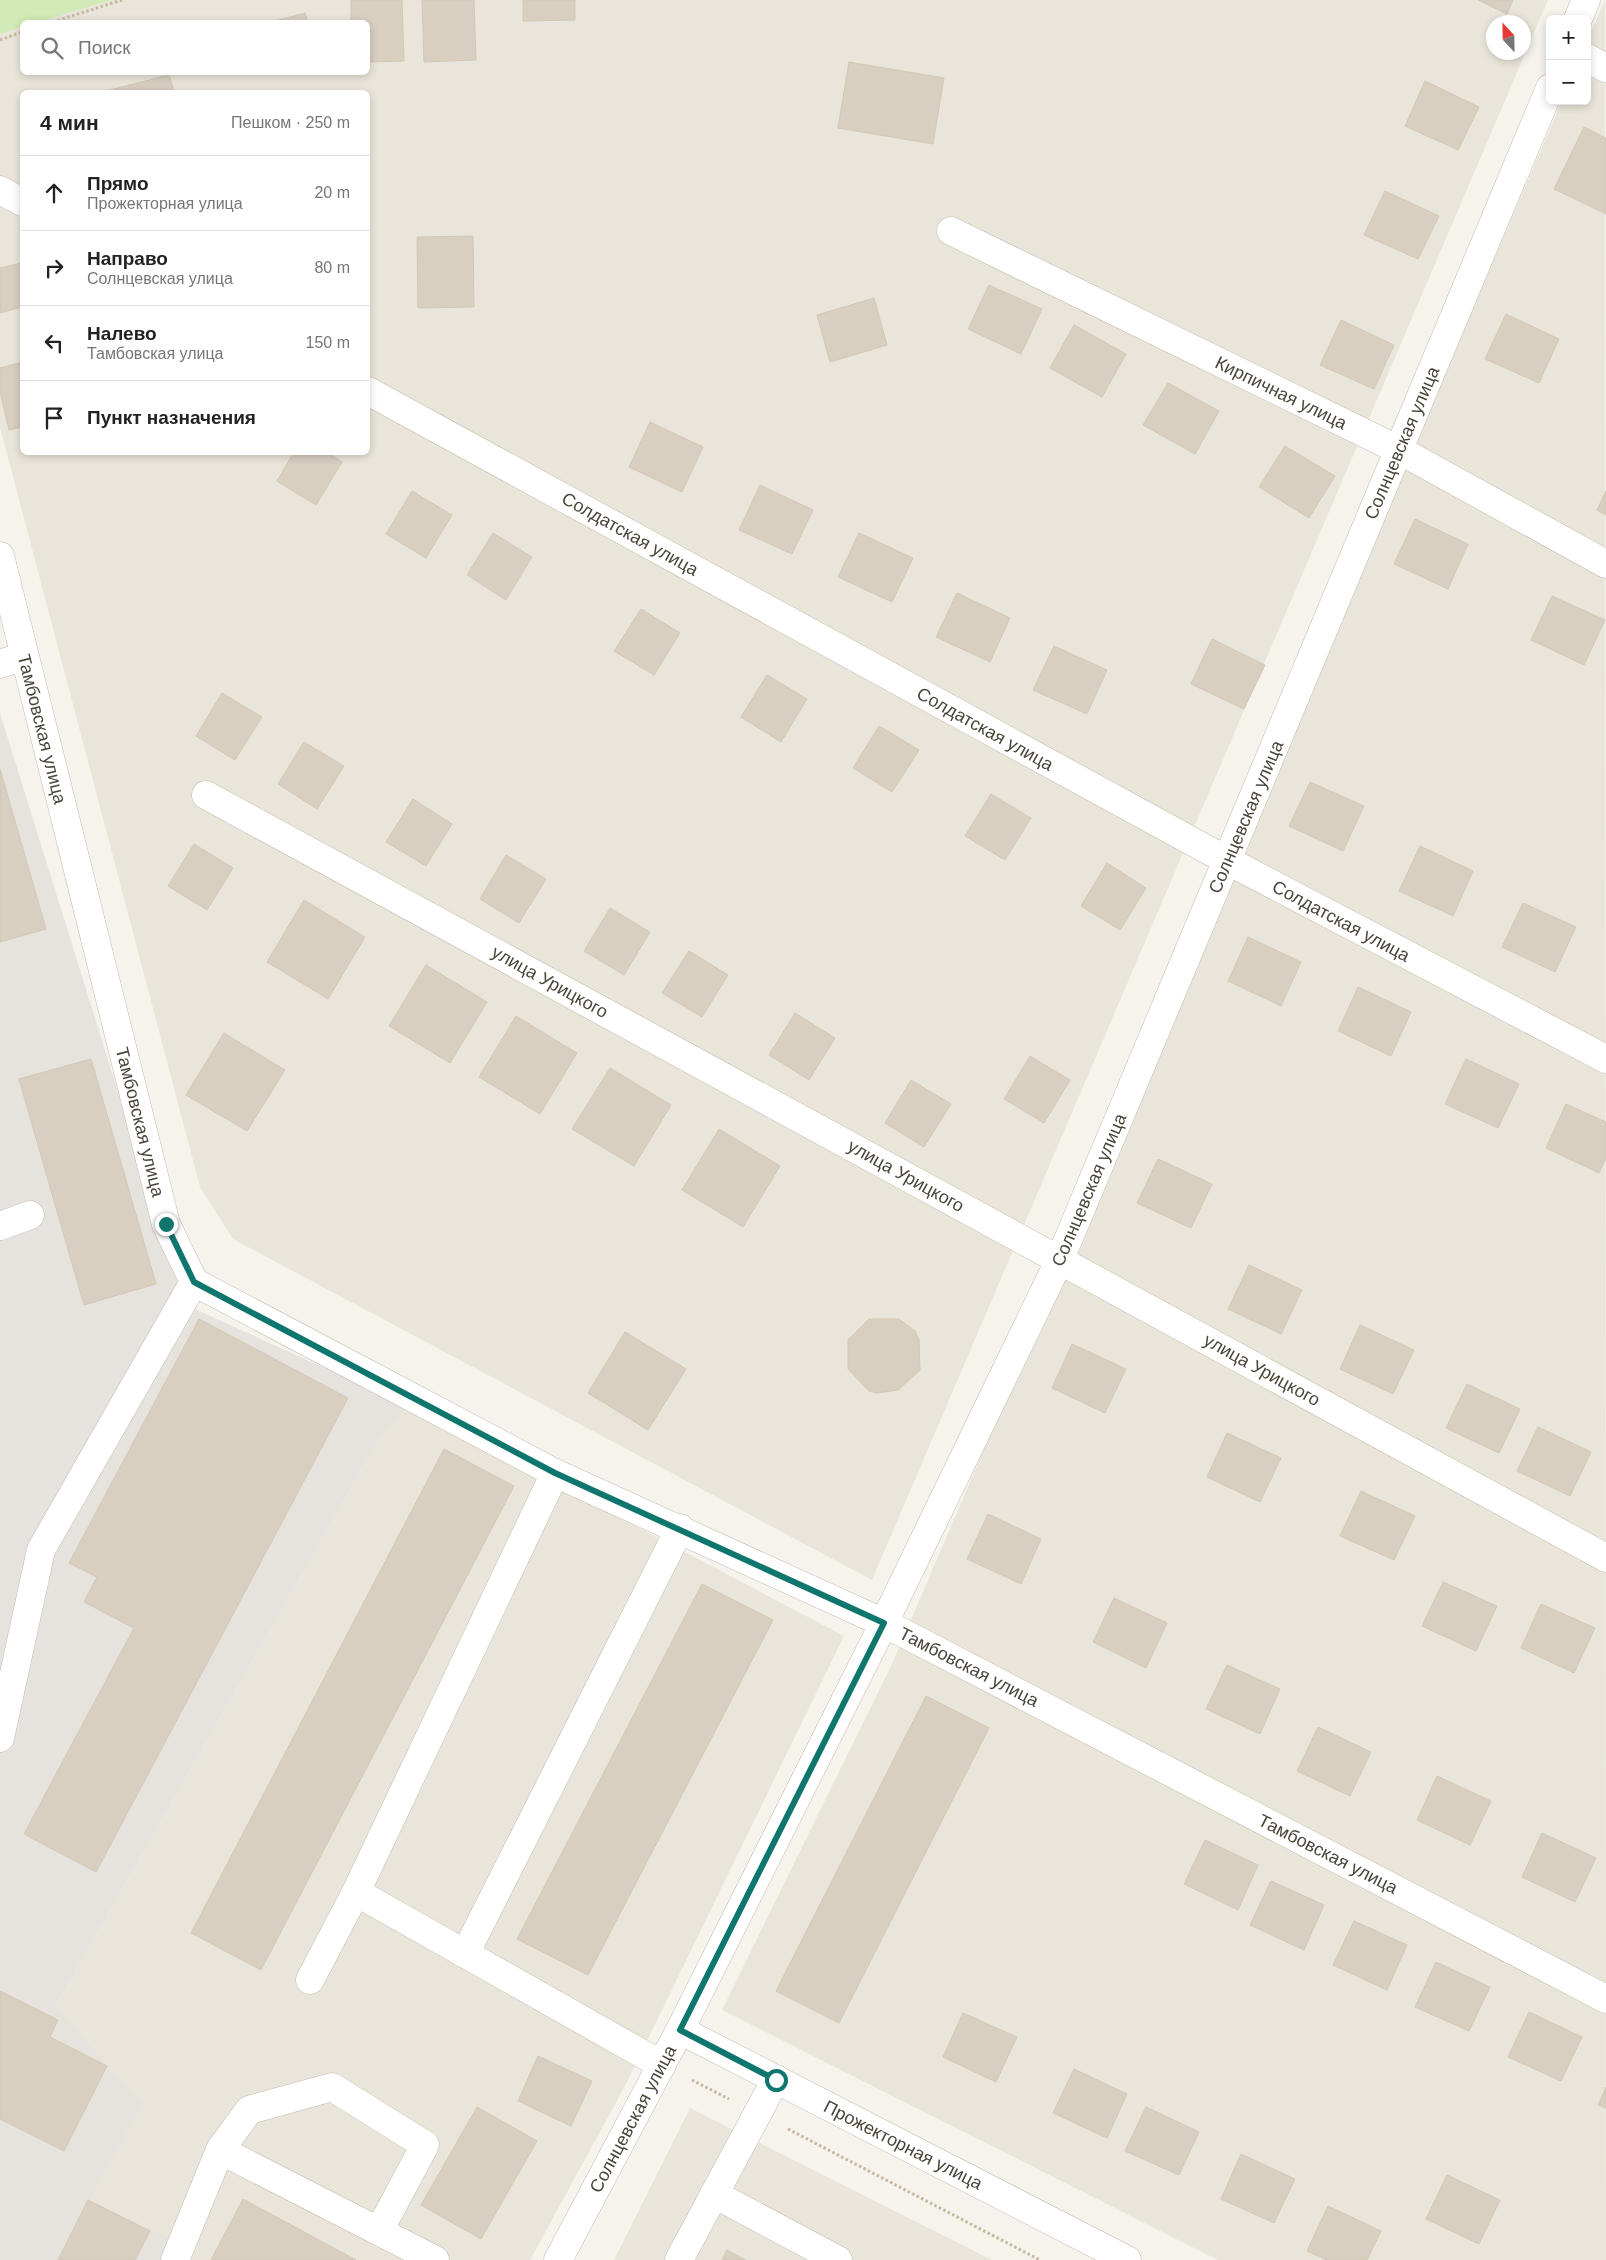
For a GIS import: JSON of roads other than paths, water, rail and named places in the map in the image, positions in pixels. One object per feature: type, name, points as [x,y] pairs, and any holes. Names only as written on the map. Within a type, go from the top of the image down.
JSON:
[{"type":"street","points":[[1580,15],[1586,0]]},
{"type":"street","points":[[1591,60],[1606,68]]},
{"type":"street","name":"Солнцевская улица","points":[[558,2260],[680,2030],[884,1623],[1060,1259],[1546,98]]},
{"type":"street","points":[[0,190],[20,201]]},
{"type":"street","name":"Кирпичная улица","points":[[951,231],[1399,450],[1606,564]]},
{"type":"street","name":"Солдатская улица","points":[[370,392],[1228,861],[1606,1059]]},
{"type":"street","name":"Тамбовская улица","points":[[0,556],[12,660],[166,1224],[194,1282],[555,1473],[680,1528],[884,1623],[1606,1999]]},
{"type":"street","name":"улица Урицкого","points":[[206,795],[1606,1558]]},
{"type":"street","points":[[0,1226],[30,1215]]},
{"type":"street","points":[[0,1738],[41,1550],[194,1282]]},
{"type":"street","points":[[310,1980],[356,1892],[555,1473]]},
{"type":"street","points":[[465,1954],[680,1528]]},
{"type":"street","points":[[356,1892],[662,2065]]},
{"type":"street","name":"Прожекторная улица","points":[[680,2030],[1127,2260]]},
{"type":"street","points":[[679,2260],[776,2080]]},
{"type":"street","points":[[175,2260],[220,2150],[249,2110],[332,2087],[425,2145],[379,2232]]},
{"type":"street","points":[[220,2150],[435,2260]]},
{"type":"street","points":[[714,2194],[838,2260]]}]
